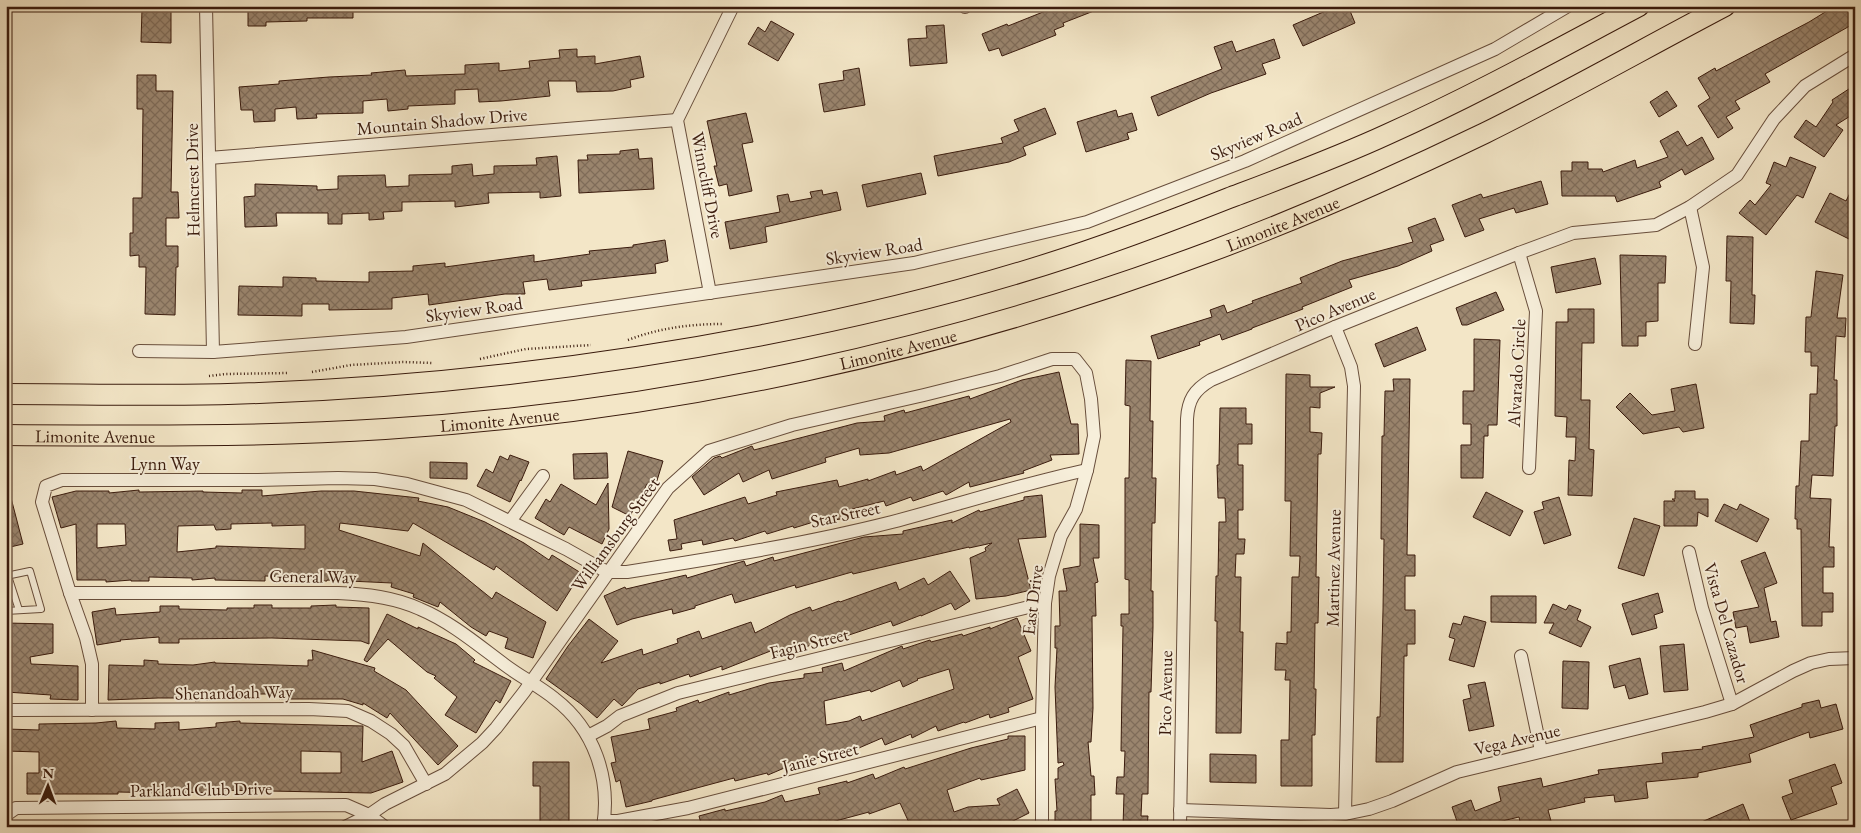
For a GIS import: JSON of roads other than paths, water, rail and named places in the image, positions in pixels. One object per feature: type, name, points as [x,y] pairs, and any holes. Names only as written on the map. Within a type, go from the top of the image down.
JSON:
[{"type":"main road","points":[[6,394],[227,394],[476,379],[591,365],[706,346],[806,327],[904,305],[1066,258],[1292,174],[1387,135],[1639,6]]},
{"type":"main road","name":"Limonite Avenue","points":[[6,435],[264,435],[389,429],[506,419],[618,405],[700,392],[826,366],[918,344],[1114,287],[1213,251],[1329,204],[1488,131],[1724,6]]},
{"type":"street","name":"Helmcrest Drive","points":[[206,6],[213,352]]},
{"type":"street","name":"Winncliff Drive","points":[[710,293],[677,120],[733,6]]},
{"type":"street","name":"Skyview Road","points":[[139,351],[213,352],[406,336],[914,264],[1087,222],[1254,157],[1495,49],[1568,6]]},
{"type":"street","name":"Pico Avenue","points":[[1180,827],[1187,419],[1190,400],[1194,392],[1211,380],[1335,327],[1518,253],[1573,233],[1656,225],[1690,207],[1737,175],[1774,118],[1805,86],[1855,55]]},
{"type":"street","name":"Mountain Shadow Drive","points":[[209,158],[677,120]]},
{"type":"street","points":[[1690,207],[1703,267],[1695,344]]},
{"type":"street","name":"Alvarado Circle","points":[[1518,253],[1536,311],[1529,468]]},
{"type":"street","name":"Martinez Avenue","points":[[1335,327],[1351,367],[1354,386],[1345,814]]},
{"type":"street","name":"Williamsburg Street","points":[[369,815],[385,804],[445,774],[482,743],[508,714],[668,488],[709,451],[792,425],[1000,376],[1052,359],[1075,359]]},
{"type":"street","name":"East Drive","points":[[1042,827],[1045,603],[1049,576],[1061,536],[1076,509],[1094,436],[1091,400],[1086,373],[1075,359]]},
{"type":"street","name":"Star Street","points":[[607,572],[627,572],[751,553],[892,522],[1031,483],[1087,470]]},
{"type":"street","points":[[511,520],[543,476]]},
{"type":"street","name":"Lynn Way","points":[[92,710],[92,664],[86,638],[42,502],[46,486],[62,480],[338,478],[375,479],[407,484],[466,500],[511,520],[607,572]]},
{"type":"street","name":"Vista Del Cazador","points":[[1689,552],[1702,608],[1732,704]]},
{"type":"street","name":"General Way","points":[[70,593],[364,594],[392,599],[420,608],[444,621],[568,710],[588,736],[601,765],[604,792],[604,824]]},
{"type":"street","name":"Fagin Street","points":[[588,736],[607,726],[620,716],[678,693],[1045,603]]},
{"type":"street","points":[[1521,656],[1541,750]]},
{"type":"street","name":"Vega Avenue","points":[[1180,810],[1331,815],[1369,809],[1392,801],[1457,772],[1541,750],[1679,719],[1732,704],[1811,663],[1829,659],[1855,658]]},
{"type":"street","name":"Shenandoah Way","points":[[10,710],[309,709],[348,711],[371,721],[391,734],[404,746],[426,784]]},
{"type":"street","name":"Janie Street","points":[[604,824],[688,808],[1042,718]]},
{"type":"street","name":"Parkland Club Drive","points":[[6,815],[16,808],[346,805],[369,815],[385,827]]},
{"type":"street","points":[[345,827],[369,815]]},
{"type":"lane","points":[[6,611],[41,609],[30,571],[7,576],[19,610]]}]
